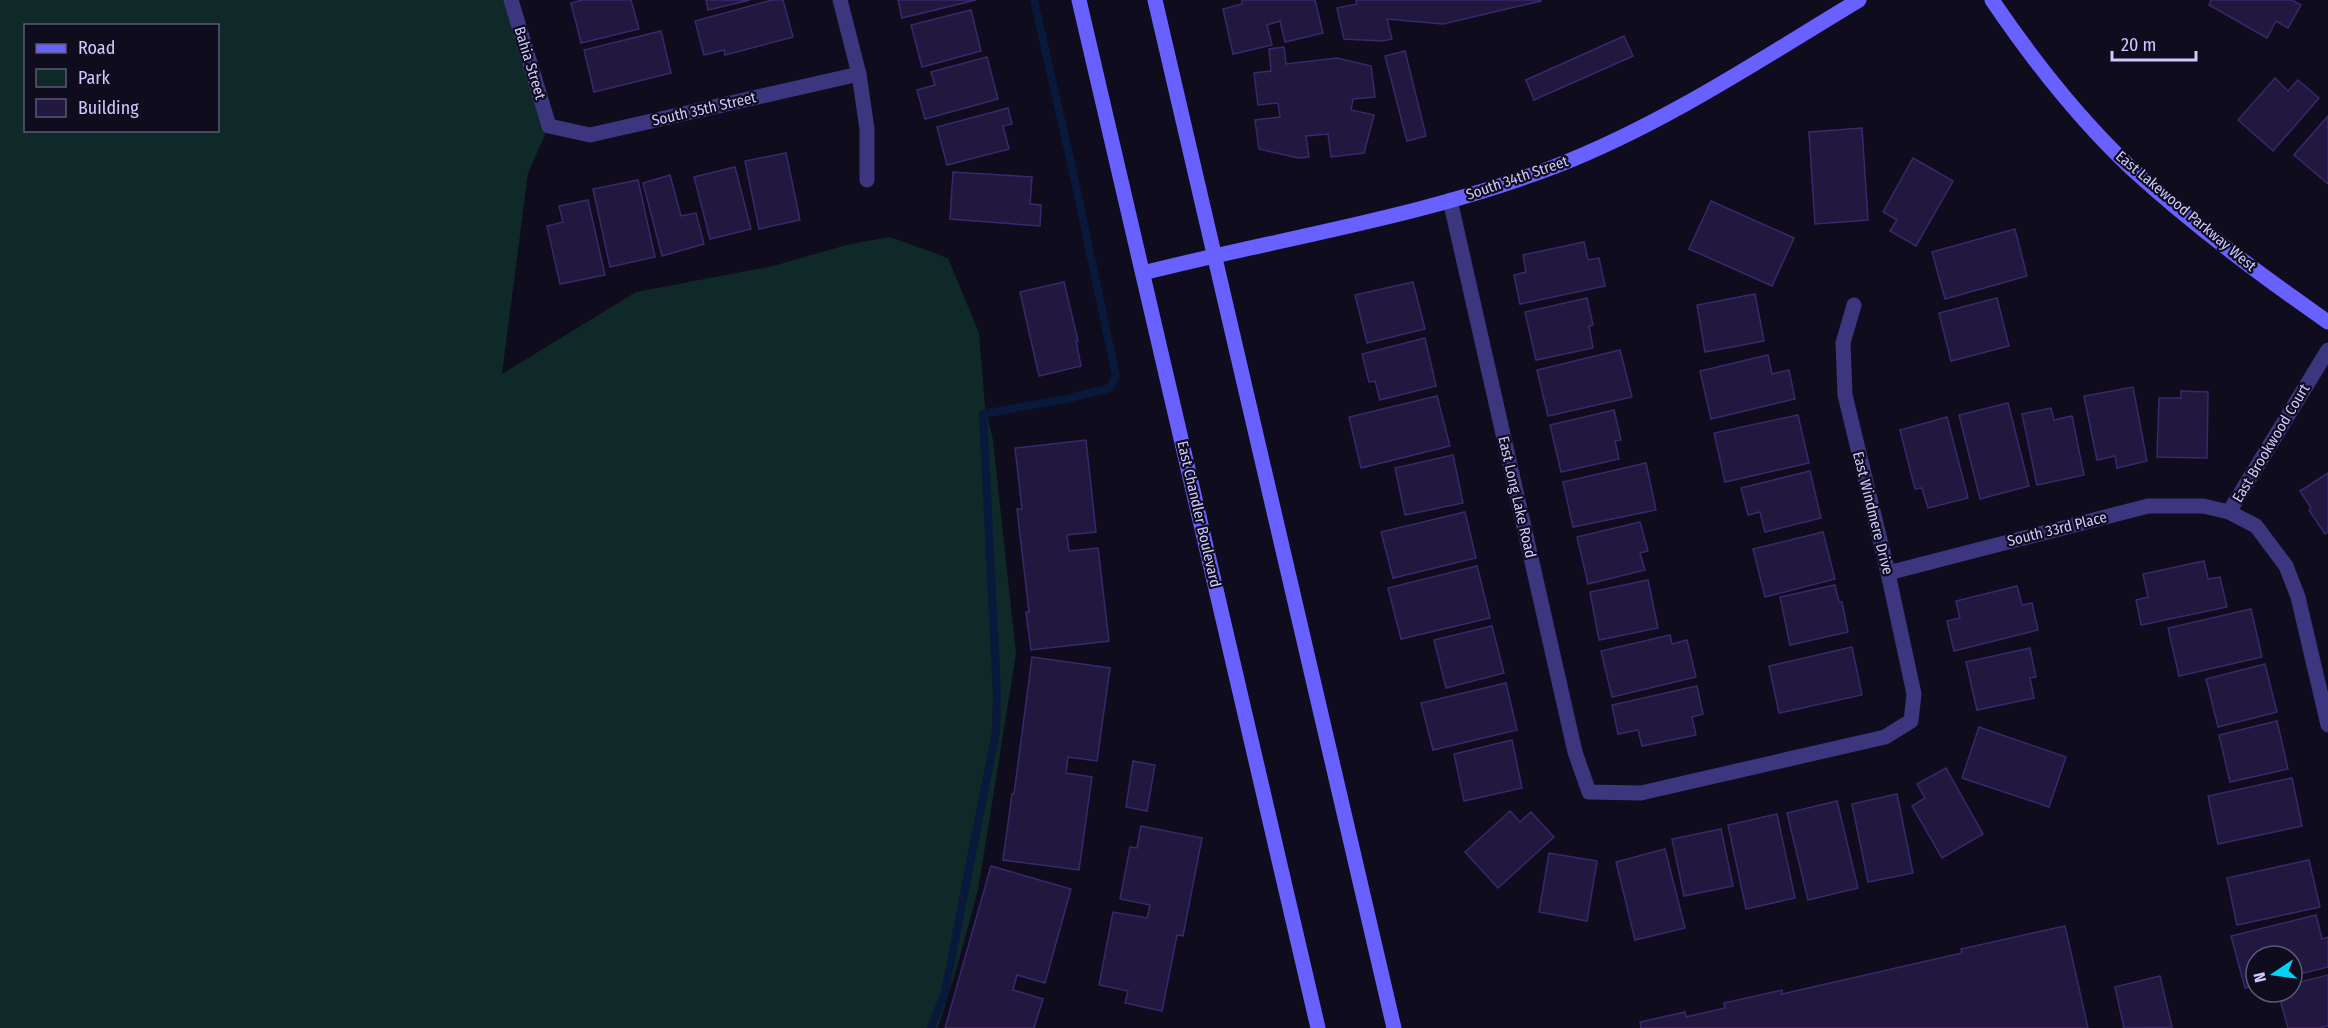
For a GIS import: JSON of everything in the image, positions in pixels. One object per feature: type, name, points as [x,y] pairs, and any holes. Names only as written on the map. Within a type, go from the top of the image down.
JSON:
[{"type":"main road","name":"East Chandler Boulevard","points":[[1079,0],[1318,1028]]},
{"type":"main road","points":[[1155,0],[1394,1028]]},
{"type":"main road","name":"South 34th Street","points":[[1143,273],[1383,218],[1516,180],[1557,165],[1635,132],[1859,0]]},
{"type":"main road","name":"East Lakewood Parkway West","points":[[1992,0],[2081,116],[2131,167],[2241,258],[2328,322]]},
{"type":"street","name":"Bahia Street","points":[[511,0],[549,126]]},
{"type":"street","points":[[840,0],[859,74],[867,129],[867,180]]},
{"type":"street","name":"South 35th Street","points":[[549,126],[590,135],[859,74]]},
{"type":"street","name":"East Long Lake Road","points":[[1450,200],[1575,752],[1589,792],[1641,793],[1884,737],[1911,721]]},
{"type":"street","name":"East Windmere Drive","points":[[1854,305],[1843,343],[1845,395],[1888,573],[1914,694],[1911,721]]},
{"type":"street","name":"East Brookwood Court","points":[[2328,350],[2229,512],[2256,526],[2286,566],[2298,597],[2328,725]]},
{"type":"street","name":"South 33rd Place","points":[[1888,573],[2148,506],[2203,506],[2229,512]]},
{"type":"green space","points":[[0,0],[511,0],[549,126],[528,173],[502,374],[636,292],[773,266],[850,244],[890,237],[948,258],[979,333],[985,406],[993,440],[1016,654],[978,890],[938,1028],[0,1028]]},
{"type":"building","points":[[582,0],[631,0],[639,29],[581,43],[571,3]]},
{"type":"building","points":[[706,0],[750,0],[708,10]]},
{"type":"building","points":[[772,0],[783,0],[793,37],[725,55],[724,50],[704,55],[695,21]]},
{"type":"building","points":[[898,0],[976,0],[902,18]]},
{"type":"building","points":[[1242,0],[1315,0],[1323,33],[1285,42],[1280,21],[1267,25],[1272,45],[1233,54],[1223,9],[1242,4]]},
{"type":"building","points":[[1356,0],[1541,1],[1443,24],[1387,19],[1392,39],[1383,41],[1344,39],[1337,8],[1357,4]]},
{"type":"building","points":[[2211,0],[2292,0],[2301,5],[2288,28],[2276,21],[2267,38],[2209,5]]},
{"type":"building","points":[[971,10],[981,51],[922,67],[911,25]]},
{"type":"building","points":[[661,31],[671,73],[594,92],[584,50]]},
{"type":"building","points":[[1624,36],[1633,56],[1534,100],[1526,80]]},
{"type":"building","points":[[1284,47],[1286,64],[1337,58],[1371,66],[1375,97],[1353,99],[1351,110],[1374,115],[1364,153],[1331,157],[1328,134],[1306,136],[1309,157],[1298,158],[1259,149],[1255,120],[1280,117],[1278,103],[1258,105],[1254,73],[1271,71],[1269,49]]},
{"type":"building","points":[[1405,51],[1426,136],[1407,141],[1385,56]]},
{"type":"building","points":[[987,57],[998,99],[925,119],[917,90],[935,85],[931,72]]},
{"type":"building","points":[[2275,78],[2288,91],[2298,80],[2319,98],[2273,151],[2238,120]]},
{"type":"building","points":[[1008,108],[1012,124],[1003,126],[1009,149],[947,165],[937,127]]},
{"type":"building","points":[[2328,116],[2328,184],[2294,155]]},
{"type":"building","points":[[1862,128],[1868,220],[1815,224],[1809,132]]},
{"type":"building","points":[[786,153],[800,220],[759,229],[745,161]]},
{"type":"building","points":[[1913,158],[1953,181],[1916,246],[1890,231],[1897,220],[1883,212]]},
{"type":"building","points":[[735,167],[751,229],[710,239],[694,177]]},
{"type":"building","points":[[953,172],[1032,177],[1030,204],[1041,205],[1040,226],[950,219]]},
{"type":"building","points":[[670,175],[681,216],[696,213],[704,244],[662,256],[643,183]]},
{"type":"building","points":[[638,180],[655,257],[610,267],[593,189]]},
{"type":"building","points":[[588,200],[605,275],[560,284],[547,226],[563,222],[559,206]]},
{"type":"building","points":[[1711,201],[1794,238],[1772,286],[1689,249]]},
{"type":"building","points":[[2015,229],[2027,276],[1945,299],[1932,252]]},
{"type":"building","points":[[1584,242],[1588,260],[1599,258],[1605,286],[1520,304],[1514,275],[1526,272],[1523,255]]},
{"type":"building","points":[[1064,282],[1078,341],[1076,341],[1081,366],[1039,376],[1020,292]]},
{"type":"building","points":[[1413,282],[1425,329],[1367,343],[1355,295]]},
{"type":"building","points":[[1755,294],[1764,341],[1705,352],[1697,305]]},
{"type":"building","points":[[1587,298],[1593,325],[1589,326],[1593,348],[1536,360],[1525,312]]},
{"type":"building","points":[[1997,298],[2009,346],[1951,361],[1939,313]]},
{"type":"building","points":[[1425,338],[1436,386],[1380,400],[1375,381],[1369,382],[1362,354]]},
{"type":"building","points":[[1620,350],[1632,397],[1548,416],[1537,370]]},
{"type":"building","points":[[1768,355],[1772,374],[1789,370],[1795,399],[1711,419],[1700,371]]},
{"type":"building","points":[[2133,387],[2147,461],[2117,468],[2115,456],[2097,460],[2084,396]]},
{"type":"building","points":[[2181,391],[2208,392],[2207,458],[2157,457],[2159,398],[2181,398]]},
{"type":"building","points":[[1437,396],[1450,446],[1361,468],[1349,417]]},
{"type":"building","points":[[2008,403],[2029,486],[1980,499],[1959,415]]},
{"type":"building","points":[[2051,408],[2054,420],[2072,416],[2084,475],[2037,485],[2022,414]]},
{"type":"building","points":[[1614,410],[1621,440],[1615,441],[1619,459],[1561,472],[1550,425]]},
{"type":"building","points":[[1798,415],[1809,463],[1725,482],[1714,433]]},
{"type":"building","points":[[1947,417],[1968,498],[1928,508],[1922,488],[1915,489],[1900,430]]},
{"type":"building","points":[[1086,440],[1096,532],[1067,535],[1069,551],[1098,548],[1109,641],[1031,650],[1017,509],[1022,509],[1015,448]]},
{"type":"building","points":[[1453,455],[1463,503],[1405,515],[1395,468]]},
{"type":"building","points":[[1646,463],[1656,510],[1573,527],[1563,482]]},
{"type":"building","points":[[1810,471],[1821,518],[1765,532],[1760,512],[1748,515],[1741,488]]},
{"type":"building","points":[[2328,473],[2328,532],[2325,534],[2300,491]]},
{"type":"building","points":[[1465,512],[1476,558],[1393,578],[1381,532]]},
{"type":"building","points":[[1640,522],[1648,551],[1640,553],[1645,570],[1588,584],[1577,537]]},
{"type":"building","points":[[1823,532],[1835,579],[1765,597],[1753,549]]},
{"type":"building","points":[[2204,561],[2208,579],[2220,577],[2227,607],[2141,625],[2136,600],[2148,597],[2143,574]]},
{"type":"building","points":[[1477,566],[1490,618],[1401,639],[1388,588]]},
{"type":"building","points":[[1648,580],[1658,628],[1599,640],[1590,592]]},
{"type":"building","points":[[1835,585],[1839,602],[1842,602],[1848,632],[1790,645],[1780,597]]},
{"type":"building","points":[[2017,586],[2022,605],[2032,603],[2038,630],[1954,651],[1947,621],[1960,618],[1956,601]]},
{"type":"building","points":[[2251,609],[2262,657],[2179,676],[2168,628]]},
{"type":"building","points":[[1492,626],[1504,673],[1446,688],[1434,640]]},
{"type":"building","points":[[1670,635],[1672,644],[1687,640],[1696,677],[1612,697],[1601,651]]},
{"type":"building","points":[[1852,647],[1862,695],[1779,713],[1769,666]]},
{"type":"building","points":[[2030,648],[2036,677],[2030,678],[2034,698],[1977,710],[1966,662]]},
{"type":"building","points":[[1032,657],[1110,668],[1097,761],[1068,757],[1066,773],[1092,777],[1079,870],[1003,860]]},
{"type":"building","points":[[2265,664],[2277,712],[2218,727],[2206,679]]},
{"type":"building","points":[[1506,683],[1517,730],[1433,750],[1421,703]]},
{"type":"building","points":[[1697,686],[1703,714],[1692,717],[1696,735],[1642,746],[1638,730],[1618,734],[1612,705]]},
{"type":"building","points":[[2277,721],[2288,769],[2230,782],[2219,735]]},
{"type":"building","points":[[1979,727],[2066,757],[2049,807],[1962,778]]},
{"type":"building","points":[[1512,740],[1522,788],[1464,801],[1454,754]]},
{"type":"building","points":[[1133,761],[1155,765],[1147,811],[1126,807]]},
{"type":"building","points":[[1946,768],[1983,834],[1942,858],[1912,806],[1925,798],[1917,784]]},
{"type":"building","points":[[2292,778],[2302,826],[2218,844],[2208,796]]},
{"type":"building","points":[[1897,794],[1913,873],[1868,882],[1852,804]]},
{"type":"building","points":[[1837,801],[1858,888],[1808,900],[1787,813]]},
{"type":"building","points":[[1510,811],[1520,822],[1531,812],[1554,837],[1498,888],[1465,852]]},
{"type":"building","points":[[1777,814],[1795,898],[1746,909],[1728,825]]},
{"type":"building","points":[[1141,826],[1202,838],[1183,936],[1177,935],[1162,1011],[1125,1003],[1128,991],[1099,985],[1113,912],[1147,918],[1150,905],[1120,899],[1130,847],[1137,848]]},
{"type":"building","points":[[1721,829],[1733,886],[1684,896],[1672,839]]},
{"type":"building","points":[[1665,849],[1685,928],[1635,940],[1616,862]]},
{"type":"building","points":[[1549,853],[1597,861],[1587,921],[1539,912]]},
{"type":"building","points":[[2309,860],[2320,907],[2237,925],[2227,878]]},
{"type":"building","points":[[991,866],[1071,889],[1045,983],[1017,975],[1013,990],[1043,999],[1034,1028],[945,1028]]},
{"type":"building","points":[[2316,915],[2322,939],[2328,937],[2328,967],[2304,973],[2304,944],[2244,944],[2244,984],[2231,936]]},
{"type":"building","points":[[2065,926],[2088,1028],[1641,1028],[1640,1022],[1685,1012],[1686,1017],[1725,1008],[1724,1003],[1782,990],[1782,994],[1962,953],[1961,949]]},
{"type":"building","points":[[2328,975],[2328,1026],[2288,1028],[2281,1004],[2304,1004],[2304,981]]},
{"type":"building","points":[[2160,976],[2172,1027],[2124,1028],[2115,987]]},
{"type":"waterway","points":[[931,1028],[945,992],[996,731],[997,695],[983,414],[1066,399],[1110,388],[1116,376],[1034,0]]}]
